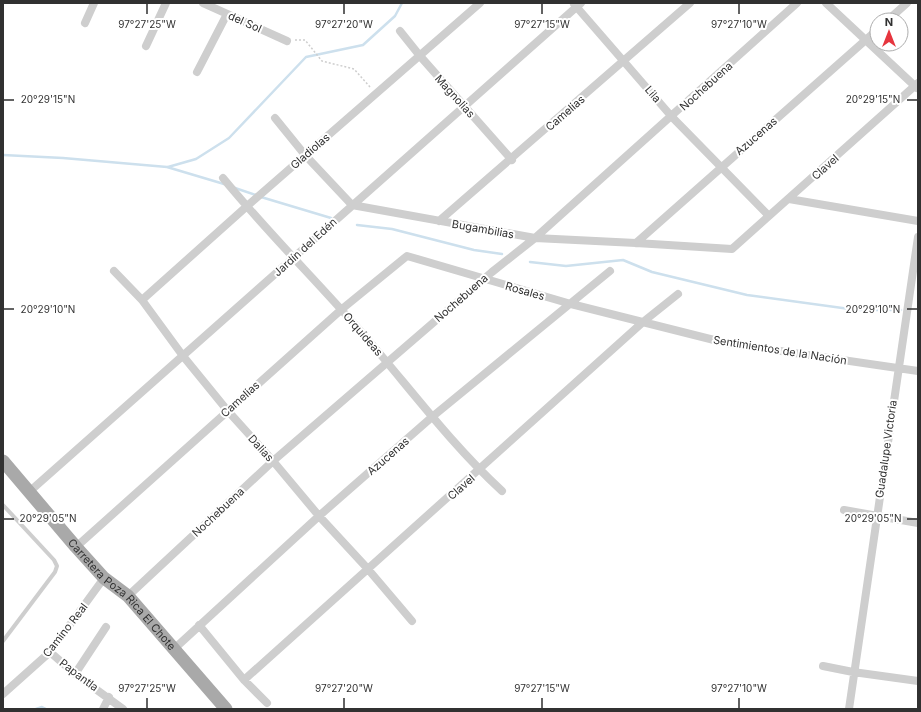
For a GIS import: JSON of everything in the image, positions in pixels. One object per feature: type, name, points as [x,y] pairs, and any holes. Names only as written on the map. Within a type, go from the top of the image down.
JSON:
[{"type":"main road","name":"Carretera Poza Rica El Chote","points":[[3,461],[76,547],[104,578],[128,596],[226,709]]},
{"type":"street","points":[[85,23],[94,3]]},
{"type":"street","points":[[146,46],[166,3]]},
{"type":"street","name":"del Sol","points":[[203,3],[287,41]]},
{"type":"street","name":"Gladiolas","points":[[142,300],[305,155],[480,3]]},
{"type":"street","name":"Camelias","points":[[439,221],[512,160],[690,3]]},
{"type":"street","name":"Nochebuena","points":[[128,596],[273,461],[492,272],[535,238],[672,117],[797,3]]},
{"type":"street","points":[[826,3],[917,86]]},
{"type":"street","points":[[897,12],[907,3]]},
{"type":"street","name":"Lila","points":[[577,4],[672,117],[770,216]]},
{"type":"street","name":"Jardín del Edén","points":[[29,492],[465,106],[577,4]]},
{"type":"street","points":[[197,72],[227,14]]},
{"type":"street","name":"Magnolias","points":[[400,31],[420,56],[512,160]]},
{"type":"street","name":"Azucenas","points":[[636,243],[869,37]]},
{"type":"street","name":"Clavel","points":[[732,249],[917,86]]},
{"type":"street","points":[[275,118],[305,155],[352,205]]},
{"type":"street","name":"Orquídeas","points":[[222,178],[249,205],[293,258],[342,309],[388,362],[432,418],[480,470],[502,491]]},
{"type":"street","points":[[789,200],[918,221]]},
{"type":"street","name":"Bugambilias","points":[[352,205],[535,238],[732,249]]},
{"type":"street","name":"Guadalupe Victoria","points":[[849,709],[876,515],[918,236]]},
{"type":"street","name":"Camelias","points":[[76,547],[227,410],[342,309],[407,256]]},
{"type":"street","name":"Rosales","points":[[407,256],[571,304],[643,322]]},
{"type":"street","name":"Azucenas","points":[[174,649],[319,516],[432,418],[571,304],[610,270]]},
{"type":"street","name":"Dalias","points":[[114,271],[142,300],[183,356],[227,410],[412,621]]},
{"type":"street","name":"Clavel","points":[[244,680],[367,568],[480,470],[643,322],[678,294]]},
{"type":"street","name":"Sentimientos de la Nación","points":[[643,322],[726,343],[918,371]]},
{"type":"street","points":[[844,510],[918,523]]},
{"type":"street","name":"Camino Real","points":[[3,694],[50,652],[104,578]]},
{"type":"street","points":[[199,625],[244,680],[267,703]]},
{"type":"street","points":[[74,674],[106,627]]},
{"type":"street","name":"Papantla","points":[[50,652],[74,674],[109,697],[123,709]]},
{"type":"street","points":[[823,666],[918,681]]},
{"type":"street","points":[[103,709],[109,697]]},
{"type":"lane","points":[[3,505],[54,560],[57,566],[55,572],[3,641]]},
{"type":"path","points":[[287,41],[298,39],[305,40],[322,60],[354,68],[376,94]]},
{"type":"waterway","points":[[168,167],[196,159],[229,138],[306,57],[363,45],[395,16],[402,3]]},
{"type":"waterway","points":[[3,155],[63,158],[167,167],[224,184]]},
{"type":"waterway","points":[[235,188],[256,195]]},
{"type":"waterway","points":[[261,197],[331,218]]},
{"type":"waterway","points":[[357,225],[392,229],[474,250],[502,254]]},
{"type":"waterway","points":[[530,262],[566,266],[623,260],[652,272],[747,295],[857,310],[901,310]]},
{"type":"waterway","points":[[36,709],[42,707],[46,709]]}]
